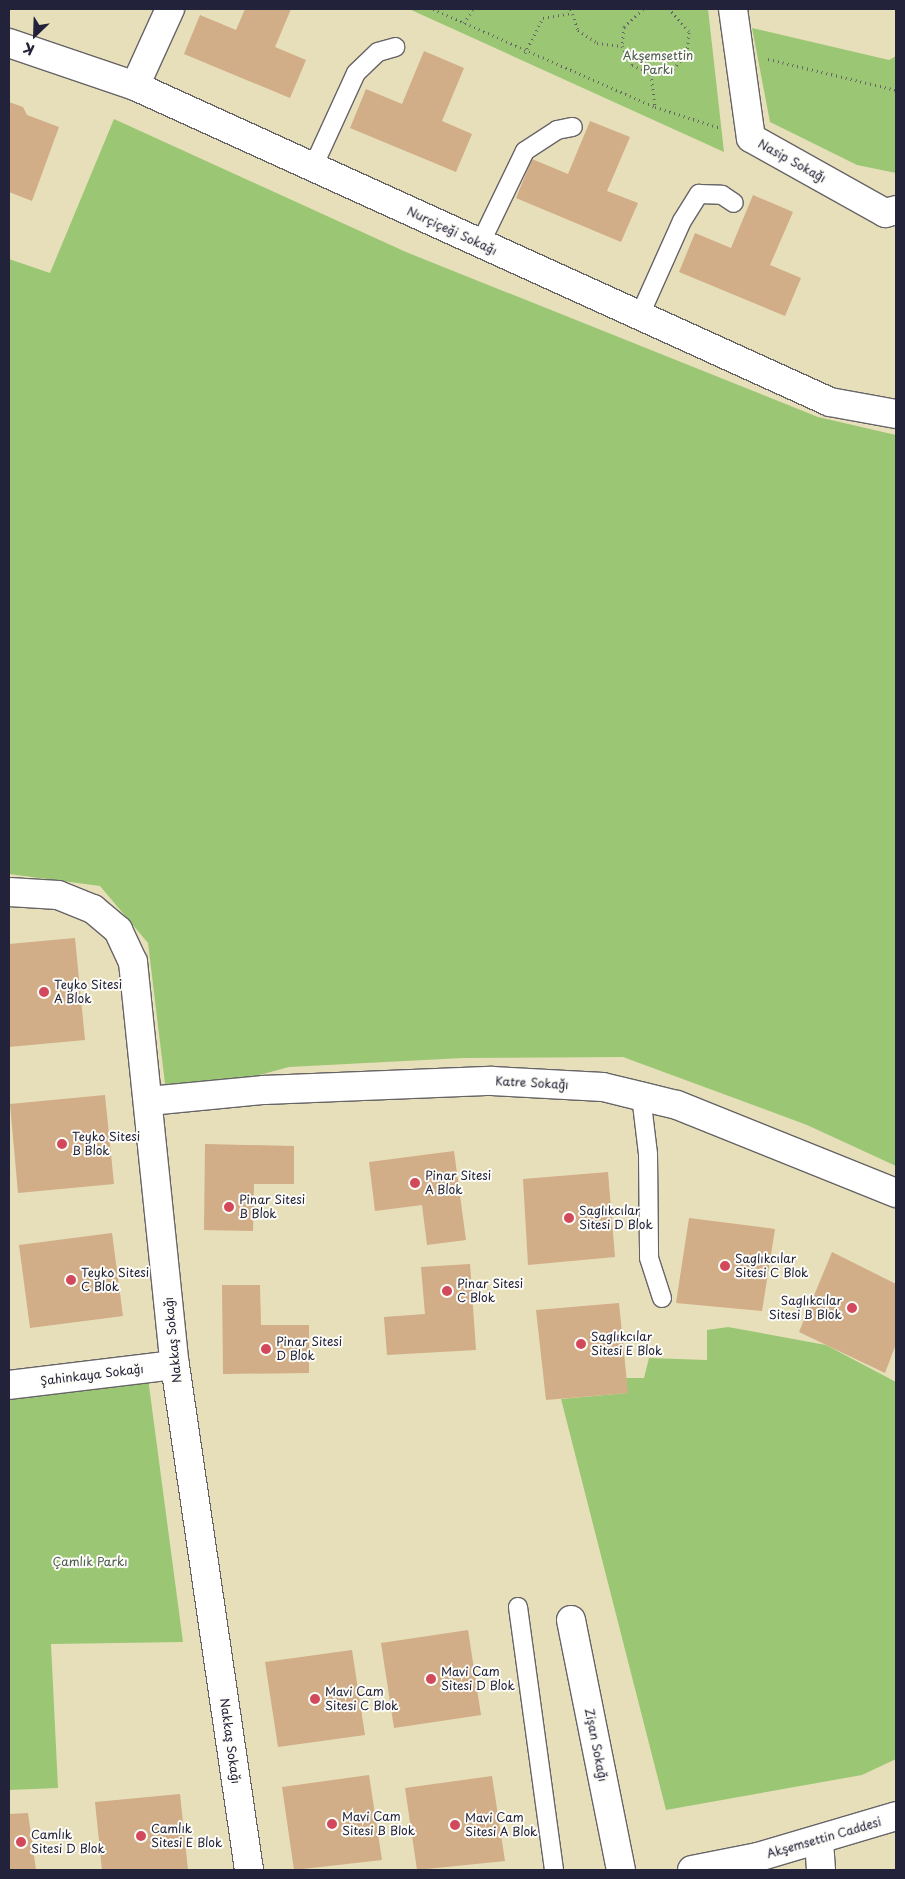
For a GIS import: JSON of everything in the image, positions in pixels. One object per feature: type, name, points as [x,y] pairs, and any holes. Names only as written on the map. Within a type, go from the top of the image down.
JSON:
[{"type":"street","points":[[135,86],[170,9]]},
{"type":"street","name":"Nasip Sokağı","points":[[734,9],[751,138],[884,213],[896,210]]},
{"type":"street","name":"Nurçiçeği Sokağı","points":[[9,43],[135,86],[639,317],[830,402],[896,414]]},
{"type":"street","name":"Nakkaş Sokağı","points":[[9,892],[58,895],[93,909],[118,930],[133,962],[175,1365],[249,1870]]},
{"type":"street","name":"Katre Sokağı","points":[[149,1102],[264,1090],[492,1081],[603,1087],[678,1105],[896,1193]]},
{"type":"street","name":"Şahinkaya Sokağı","points":[[9,1385],[175,1365]]},
{"type":"street","name":"Zişan Sokağı","points":[[571,1620],[621,1870]]},
{"type":"street","name":"Akşemsettin Caddesi","points":[[692,1870],[819,1841],[896,1816]]},
{"type":"street","points":[[819,1841],[821,1870]]},
{"type":"lane","points":[[312,167],[356,73],[378,52],[395,47]]},
{"type":"lane","points":[[480,244],[525,151],[557,130],[573,127]]},
{"type":"lane","points":[[639,317],[682,221],[699,194],[722,195],[734,204]]},
{"type":"lane","points":[[641,1096],[648,1154],[649,1258],[662,1298]]},
{"type":"lane","points":[[518,1607],[554,1870]]},
{"type":"path","points":[[433,9],[525,53],[655,107],[751,138]]},
{"type":"path","points":[[464,23],[472,9]]},
{"type":"path","points":[[643,9],[624,27],[622,46],[632,65],[652,74],[673,70],[687,53],[689,31],[669,9]]},
{"type":"path","points":[[525,53],[543,18],[572,11],[578,30],[597,43],[622,46]]},
{"type":"path","points":[[739,50],[896,90]]},
{"type":"path","points":[[652,74],[655,107]]},
{"type":"green space","name":"Akşemsettin Parkı","points":[[409,9],[708,9],[724,152]]},
{"type":"green space","points":[[752,28],[889,60],[896,56],[896,173],[857,165],[770,122]]},
{"type":"green space","points":[[114,119],[406,252],[818,417],[896,435],[896,1166],[807,1125],[623,1057],[463,1058],[289,1067],[167,1100],[148,943],[100,886],[9,874],[9,259],[50,273]]},
{"type":"green space","points":[[728,1327],[826,1345],[896,1382],[896,1759],[862,1775],[666,1810],[561,1399],[627,1393],[626,1378],[644,1378],[649,1358],[707,1360],[707,1330]]},
{"type":"green space","name":"Çamlık Parkı","points":[[148,1378],[183,1642],[51,1644],[58,1788],[9,1790],[9,1391]]},
{"type":"building","points":[[245,9],[291,9],[275,47],[306,60],[290,98],[184,54],[200,15],[236,30]]},
{"type":"building","points":[[424,51],[464,68],[442,121],[472,134],[456,172],[350,128],[366,89],[402,104]]},
{"type":"building","points":[[9,102],[23,107],[27,115],[59,127],[32,201],[9,192]]},
{"type":"building","points":[[590,121],[630,137],[607,191],[638,203],[621,242],[516,198],[532,159],[568,174]]},
{"type":"building","points":[[753,195],[793,212],[770,265],[801,278],[785,316],[679,272],[695,233],[731,248]]},
{"type":"building","name":"Teyko Sitesi A Blok","points":[[75,938],[85,1040],[9,1047],[9,944]]},
{"type":"building","name":"Teyko Sitesi B Blok","points":[[105,1095],[114,1184],[18,1193],[10,1104]]},
{"type":"building","name":"Pinar Sitesi B Blok","points":[[205,1144],[294,1146],[294,1184],[254,1184],[253,1231],[204,1230]]},
{"type":"building","name":"Pinar Sitesi A Blok","points":[[454,1151],[466,1240],[427,1245],[422,1205],[375,1211],[369,1162]]},
{"type":"building","name":"Saglıkcılar Sitesi D Blok","points":[[608,1172],[615,1257],[528,1265],[523,1179]]},
{"type":"building","name":"Saglıkcılar Sitesi C Blok","points":[[689,1218],[775,1229],[762,1311],[676,1303]]},
{"type":"building","name":"Teyko Sitesi C Blok","points":[[112,1233],[123,1316],[30,1328],[19,1245]]},
{"type":"building","name":"Saglıkcılar Sitesi B Blok","points":[[832,1252],[896,1284],[896,1344],[885,1373],[799,1332]]},
{"type":"building","name":"Pinar Sitesi C Blok","points":[[470,1264],[476,1350],[387,1355],[384,1317],[425,1314],[421,1267]]},
{"type":"building","name":"Pinar Sitesi D Blok","points":[[222,1285],[260,1285],[261,1325],[309,1325],[309,1373],[223,1374]]},
{"type":"building","name":"Saglıkcılar Sitesi E Blok","points":[[619,1303],[628,1393],[546,1400],[536,1310]]},
{"type":"building","name":"Mavi Cam Sitesi D Blok","points":[[468,1630],[481,1715],[394,1728],[381,1643]]},
{"type":"building","name":"Mavi Cam Sitesi C Blok","points":[[352,1650],[365,1735],[278,1747],[265,1662]]},
{"type":"building","name":"Mavi Cam Sitesi B Blok","points":[[369,1775],[382,1860],[294,1870],[282,1787]]},
{"type":"building","name":"Mavi Cam Sitesi A Blok","points":[[492,1776],[505,1861],[417,1870],[405,1788]]},
{"type":"building","name":"Camlık Sitesi E Blok","points":[[180,1794],[188,1870],[102,1870],[95,1802]]},
{"type":"building","name":"Camlık Sitesi D Blok","points":[[28,1813],[36,1870],[9,1870],[9,1814]]},
{"type":"place","name":"Teyko Sitesi A Blok","points":[[44,992]]},
{"type":"place","name":"Teyko Sitesi B Blok","points":[[62,1144]]},
{"type":"place","name":"Pinar Sitesi A Blok","points":[[415,1183]]},
{"type":"place","name":"Pinar Sitesi B Blok","points":[[229,1207]]},
{"type":"place","name":"Saglıkcılar Sitesi D Blok","points":[[569,1218]]},
{"type":"place","name":"Saglıkcılar Sitesi C Blok","points":[[725,1266]]},
{"type":"place","name":"Teyko Sitesi C Blok","points":[[71,1280]]},
{"type":"place","name":"Pinar Sitesi C Blok","points":[[447,1291]]},
{"type":"place","name":"Saglıkcılar Sitesi B Blok","points":[[852,1308]]},
{"type":"place","name":"Saglıkcılar Sitesi E Blok","points":[[581,1344]]},
{"type":"place","name":"Pinar Sitesi D Blok","points":[[266,1349]]},
{"type":"place","name":"Mavi Cam Sitesi D Blok","points":[[431,1679]]},
{"type":"place","name":"Mavi Cam Sitesi C Blok","points":[[315,1699]]},
{"type":"place","name":"Mavi Cam Sitesi B Blok","points":[[332,1824]]},
{"type":"place","name":"Mavi Cam Sitesi A Blok","points":[[455,1825]]},
{"type":"place","name":"Camlık Sitesi E Blok","points":[[141,1836]]},
{"type":"place","name":"Camlık Sitesi D Blok","points":[[21,1842]]}]
